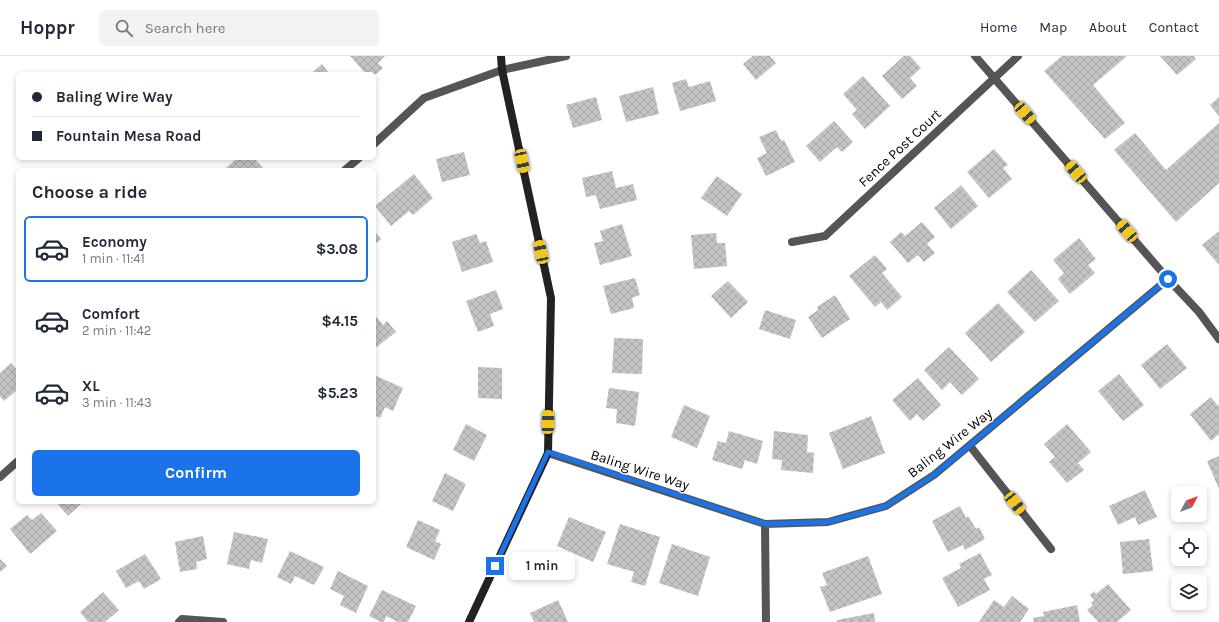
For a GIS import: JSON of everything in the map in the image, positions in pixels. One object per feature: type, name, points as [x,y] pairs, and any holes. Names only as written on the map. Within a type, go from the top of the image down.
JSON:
[{"type":"main road","points":[[469,622],[548,452],[551,298],[502,70],[501,56]]},
{"type":"street","points":[[376,142],[424,98],[502,70],[566,56]]},
{"type":"street","points":[[975,56],[1168,279],[1199,312],[1219,339]]},
{"type":"street","name":"Fence Post Court","points":[[792,242],[825,236],[1018,56]]},
{"type":"street","points":[[347,168],[356,160]]},
{"type":"street","name":"Baling Wire Way","points":[[548,452],[765,524],[828,522],[886,506],[934,475],[1168,279]]},
{"type":"street","points":[[970,446],[1051,549]]},
{"type":"street","points":[[0,476],[16,463]]},
{"type":"street","points":[[765,524],[766,622]]},
{"type":"street","points":[[178,622],[182,619],[223,622]]},
{"type":"building","points":[[350,56],[385,56],[378,63],[383,68],[376,74],[376,72],[364,72]]},
{"type":"building","points":[[753,56],[770,56],[776,63],[756,80],[743,64]]},
{"type":"building","points":[[904,56],[910,56],[921,68],[910,78],[917,86],[902,99],[882,76]]},
{"type":"building","points":[[1062,56],[1127,56],[1093,85],[1125,123],[1105,139],[1044,71]]},
{"type":"building","points":[[1160,56],[1194,56],[1196,59],[1177,75]]},
{"type":"building","points":[[322,64],[328,72],[312,72]]},
{"type":"building","points":[[863,76],[890,106],[865,129],[852,114],[857,110],[843,94]]},
{"type":"building","points":[[686,79],[689,87],[710,81],[716,101],[680,111],[672,83]]},
{"type":"building","points":[[653,87],[659,114],[626,122],[619,96]]},
{"type":"building","points":[[596,97],[602,120],[573,128],[566,105]]},
{"type":"building","points":[[1219,97],[1219,116],[1210,105]]},
{"type":"building","points":[[834,121],[853,142],[842,152],[837,147],[820,162],[806,146]]},
{"type":"building","points":[[1219,123],[1219,183],[1176,222],[1114,150],[1135,133],[1166,170]]},
{"type":"building","points":[[776,130],[781,141],[784,140],[795,162],[766,176],[757,158],[767,153],[759,137]]},
{"type":"building","points":[[994,149],[1008,165],[1003,168],[1012,179],[989,198],[967,172]]},
{"type":"building","points":[[464,152],[470,175],[442,182],[436,159]]},
{"type":"building","points":[[235,160],[256,160],[263,168],[226,168]]},
{"type":"building","points":[[612,171],[616,188],[633,184],[637,200],[600,209],[596,195],[586,197],[582,178]]},
{"type":"building","points":[[414,174],[433,198],[413,215],[409,211],[391,226],[376,207],[376,205]]},
{"type":"building","points":[[717,176],[742,194],[727,216],[701,198]]},
{"type":"building","points":[[961,185],[978,206],[951,229],[934,208]]},
{"type":"building","points":[[922,222],[935,237],[927,244],[935,253],[924,262],[918,255],[908,263],[890,242],[901,232],[905,236]]},
{"type":"building","points":[[622,224],[632,256],[600,265],[594,243],[603,241],[600,231]]},
{"type":"building","points":[[1219,231],[1219,265],[1202,245]]},
{"type":"building","points":[[376,233],[381,239],[376,243]]},
{"type":"building","points":[[716,233],[717,243],[725,243],[727,266],[694,269],[691,235]]},
{"type":"building","points":[[476,234],[480,243],[486,241],[493,262],[462,272],[452,242]]},
{"type":"building","points":[[1079,238],[1096,259],[1088,265],[1095,273],[1070,294],[1058,279],[1064,273],[1053,260]]},
{"type":"building","points":[[875,255],[887,269],[882,273],[902,297],[887,310],[881,302],[875,307],[849,276]]},
{"type":"building","points":[[1031,270],[1059,301],[1035,322],[1007,292]]},
{"type":"building","points":[[635,278],[640,295],[632,298],[634,308],[611,314],[603,286]]},
{"type":"building","points":[[728,281],[748,302],[731,318],[711,296]]},
{"type":"building","points":[[496,290],[503,309],[490,314],[494,326],[478,332],[466,301]]},
{"type":"building","points":[[835,295],[850,319],[822,338],[808,317],[818,310],[817,307]]},
{"type":"building","points":[[998,303],[1025,332],[991,362],[965,333]]},
{"type":"building","points":[[765,310],[796,320],[790,339],[759,329]]},
{"type":"building","points":[[376,316],[383,325],[387,321],[396,332],[376,347]]},
{"type":"building","points":[[614,338],[643,339],[642,374],[612,373]]},
{"type":"building","points":[[1167,344],[1187,368],[1160,389],[1141,365]]},
{"type":"building","points":[[949,347],[979,379],[962,395],[950,382],[942,390],[924,370]]},
{"type":"building","points":[[11,363],[16,369],[16,391],[4,401],[0,396],[0,373]]},
{"type":"building","points":[[478,367],[502,368],[502,399],[478,398]]},
{"type":"building","points":[[1119,374],[1144,405],[1123,421],[1098,391]]},
{"type":"building","points":[[376,376],[403,388],[393,411],[385,407],[380,418],[376,416]]},
{"type":"building","points":[[918,378],[941,405],[923,421],[917,414],[910,421],[892,400]]},
{"type":"building","points":[[609,388],[639,392],[635,426],[616,423],[617,409],[606,408]]},
{"type":"building","points":[[1211,397],[1218,406],[1219,405],[1219,434],[1211,441],[1190,414]]},
{"type":"building","points":[[684,405],[710,416],[697,448],[671,437]]},
{"type":"building","points":[[871,416],[885,453],[843,469],[829,433]]},
{"type":"building","points":[[466,424],[487,435],[474,461],[453,450]]},
{"type":"building","points":[[1067,424],[1091,452],[1078,463],[1084,470],[1067,483],[1049,462],[1055,457],[1044,444]]},
{"type":"building","points":[[729,431],[763,441],[757,464],[745,460],[742,469],[712,460],[718,441],[726,443]]},
{"type":"building","points":[[774,431],[808,435],[807,452],[814,453],[813,473],[781,470],[782,460],[772,459]]},
{"type":"building","points":[[1219,456],[1219,489],[1207,461]]},
{"type":"building","points":[[445,473],[466,484],[453,511],[432,501]]},
{"type":"building","points":[[1145,490],[1157,517],[1138,525],[1135,517],[1118,525],[1109,506]]},
{"type":"building","points":[[58,504],[81,504],[68,516]]},
{"type":"building","points":[[960,506],[966,518],[968,516],[976,529],[979,527],[985,539],[965,550],[963,545],[948,552],[932,521]]},
{"type":"building","points":[[41,513],[57,531],[30,554],[10,529],[27,515],[32,520]]},
{"type":"building","points":[[569,517],[606,532],[593,562],[557,546]]},
{"type":"building","points":[[418,520],[440,530],[435,541],[441,544],[434,560],[406,547]]},
{"type":"building","points":[[620,524],[660,537],[645,586],[631,582],[634,572],[607,564]]},
{"type":"building","points":[[234,532],[268,539],[262,563],[251,560],[249,569],[227,564]]},
{"type":"building","points":[[203,536],[207,559],[196,562],[197,569],[180,572],[175,542]]},
{"type":"building","points":[[1149,539],[1153,571],[1123,574],[1120,542]]},
{"type":"building","points":[[672,544],[710,557],[698,596],[659,583]]},
{"type":"building","points":[[290,551],[324,567],[314,585],[295,576],[291,584],[277,577]]},
{"type":"building","points":[[980,553],[992,575],[984,579],[990,590],[958,607],[942,578],[961,568],[959,564]]},
{"type":"building","points":[[145,554],[161,579],[144,589],[139,581],[126,588],[116,571]]},
{"type":"building","points":[[868,556],[882,594],[830,612],[820,587],[827,585],[822,573]]},
{"type":"building","points":[[0,559],[7,566],[0,572]]},
{"type":"building","points":[[338,571],[368,586],[356,613],[340,605],[344,596],[330,589]]},
{"type":"building","points":[[1108,584],[1131,610],[1117,622],[1098,622],[1087,610],[1093,605],[1091,603],[1094,600],[1090,595],[1094,591],[1096,594]]},
{"type":"building","points":[[382,590],[416,606],[408,622],[398,622],[386,616],[384,622],[381,622],[369,616]]},
{"type":"building","points":[[103,592],[119,610],[105,622],[88,622],[80,612]]},
{"type":"building","points":[[1012,596],[1029,609],[1020,622],[979,622],[994,600],[1004,607]]},
{"type":"building","points":[[558,600],[568,622],[534,622],[530,613]]},
{"type":"building","points":[[1077,605],[1080,622],[1034,622],[1033,618],[1044,616],[1043,612]]},
{"type":"building","points":[[874,613],[875,622],[837,622],[837,620]]},
{"type":"route","points":[[495,566],[548,452],[765,524],[828,522],[886,506],[934,475],[1168,279]]}]
